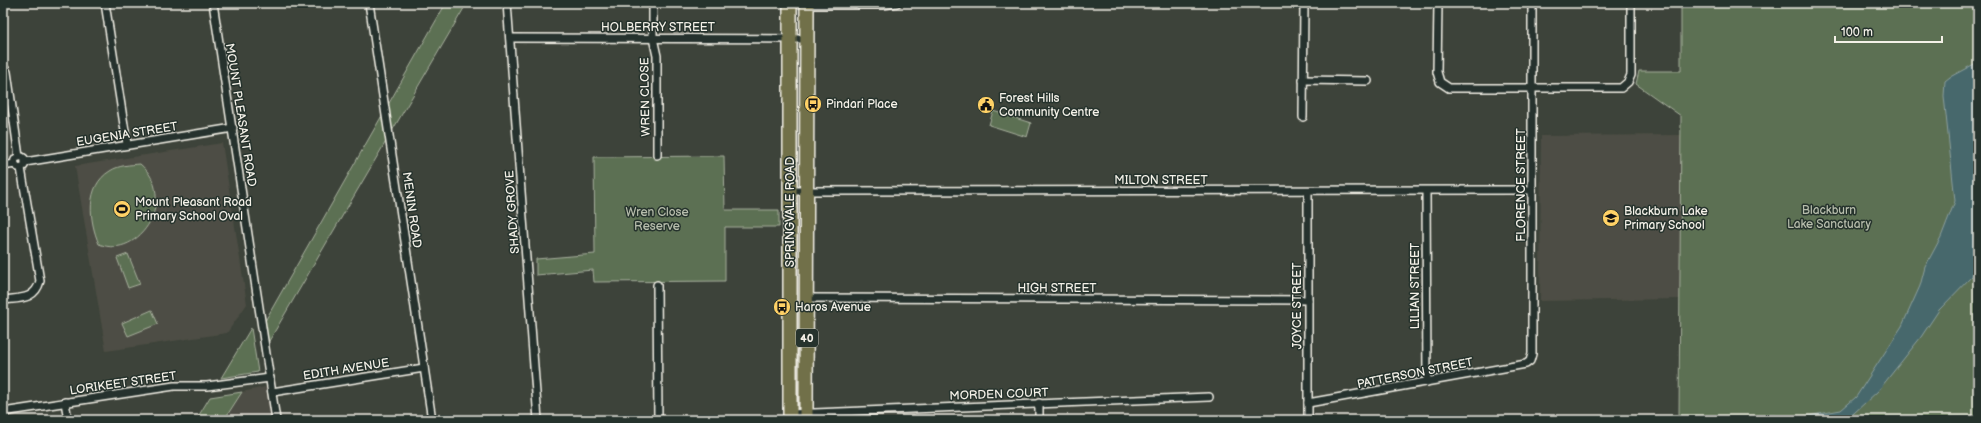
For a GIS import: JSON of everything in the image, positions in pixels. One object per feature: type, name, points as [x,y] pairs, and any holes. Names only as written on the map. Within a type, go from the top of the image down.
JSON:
[{"type":"highway","name":"SPRINGVALE ROAD","points":[[790,3],[790,417]]},
{"type":"highway","name":"SPRINGVALE ROAD","points":[[806,417],[807,4]]},
{"type":"street","points":[[105,3],[127,144]]},
{"type":"street","name":"MOUNT PLEASANT ROAD","points":[[213,3],[276,420]]},
{"type":"street","name":"MENIN ROAD","points":[[369,3],[432,420]]},
{"type":"street","name":"SHADY GROVE","points":[[507,3],[538,420]]},
{"type":"street","name":"WREN CLOSE","points":[[653,3],[653,38],[657,56],[657,155]]},
{"type":"street","points":[[807,4],[883,5],[897,3]]},
{"type":"street","points":[[1303,117],[1304,3]]},
{"type":"street","points":[[1438,3],[1437,72],[1440,82],[1449,88],[1621,88],[1628,82],[1631,75],[1631,3]]},
{"type":"street","name":"FLORENCE STREET","points":[[1526,364],[1530,361],[1532,354],[1532,3]]},
{"type":"street","name":"HOLBERRY STREET","points":[[510,38],[807,39]]},
{"type":"street","points":[[3,66],[7,72],[19,157],[15,160],[20,165],[40,281],[38,289],[31,296],[3,300]]},
{"type":"street","points":[[1304,80],[1368,81]]},
{"type":"street","name":"EUGENIA STREET","points":[[3,166],[20,165],[127,144],[233,128]]},
{"type":"street","name":"MILTON STREET","points":[[790,191],[1532,190]]},
{"type":"street","name":"JOYCE STREET","points":[[1308,191],[1308,420]]},
{"type":"street","name":"LILIAN STREET","points":[[1426,191],[1427,382]]},
{"type":"street","points":[[657,285],[658,420]]},
{"type":"street","name":"HIGH STREET","points":[[806,298],[1308,300]]},
{"type":"street","name":"PATTERSON STREET","points":[[1308,403],[1526,364]]},
{"type":"street","name":"EDITH AVENUE","points":[[272,392],[424,368]]},
{"type":"street","name":"LORIKEET STREET","points":[[3,412],[174,386],[207,386],[270,378]]},
{"type":"street","name":"MORDEN COURT","points":[[790,417],[1039,403],[1209,397]]},
{"type":"street","points":[[65,402],[68,420]]},
{"type":"street","points":[[1039,403],[1039,420]]},
{"type":"shaded area","name":"Blackburn Lake Primary School","points":[[1681,135],[1680,299],[1540,301],[1541,136]]},
{"type":"shaded area","points":[[222,143],[247,304],[227,333],[106,351],[75,166]]},
{"type":"shaded area","points":[[270,386],[276,420],[224,420],[242,392]]},
{"type":"green space","points":[[446,3],[467,3],[265,348],[265,321]]},
{"type":"green space","name":"Blackburn Lake Sanctuary","points":[[1681,3],[1978,3],[1978,420],[1679,420],[1681,116],[1636,84],[1639,71],[1681,71]]},
{"type":"green space","points":[[993,111],[1031,123],[1027,137],[989,125]]},
{"type":"green space","name":"Wren Close Reserve","points":[[724,156],[725,210],[779,210],[779,227],[725,227],[725,281],[594,282],[593,270],[536,275],[536,259],[595,254],[594,157]]},
{"type":"green space","name":"Mount Pleasant Road Primary School Oval","points":[[140,164],[151,177],[156,192],[155,208],[150,222],[140,235],[128,243],[114,247],[99,244],[91,215],[91,204],[96,186],[102,178],[113,169]]},
{"type":"green space","points":[[128,254],[140,284],[128,288],[117,258]]},
{"type":"green space","points":[[152,310],[158,324],[128,336],[122,323]]},
{"type":"green space","points":[[251,328],[258,372],[221,378]]},
{"type":"green space","points":[[242,392],[224,420],[196,420],[210,397]]},
{"type":"water","points":[[1978,62],[1978,266],[1975,273],[1939,310],[1921,337],[1878,391],[1854,413],[1841,420],[1764,420],[1771,415],[1792,417],[1808,416],[1841,410],[1856,397],[1902,326],[1920,286],[1925,267],[1941,237],[1955,201],[1944,96],[1945,81]]},
{"type":"place","name":"Pindari Place","points":[[813,104]]},
{"type":"place","name":"Forest Hills Community Centre","points":[[986,105]]},
{"type":"place","name":"Mount Pleasant Road Primary School Oval","points":[[122,209]]},
{"type":"place","name":"Blackburn Lake Primary School","points":[[1611,218]]},
{"type":"place","name":"Haros Avenue","points":[[782,307]]}]
